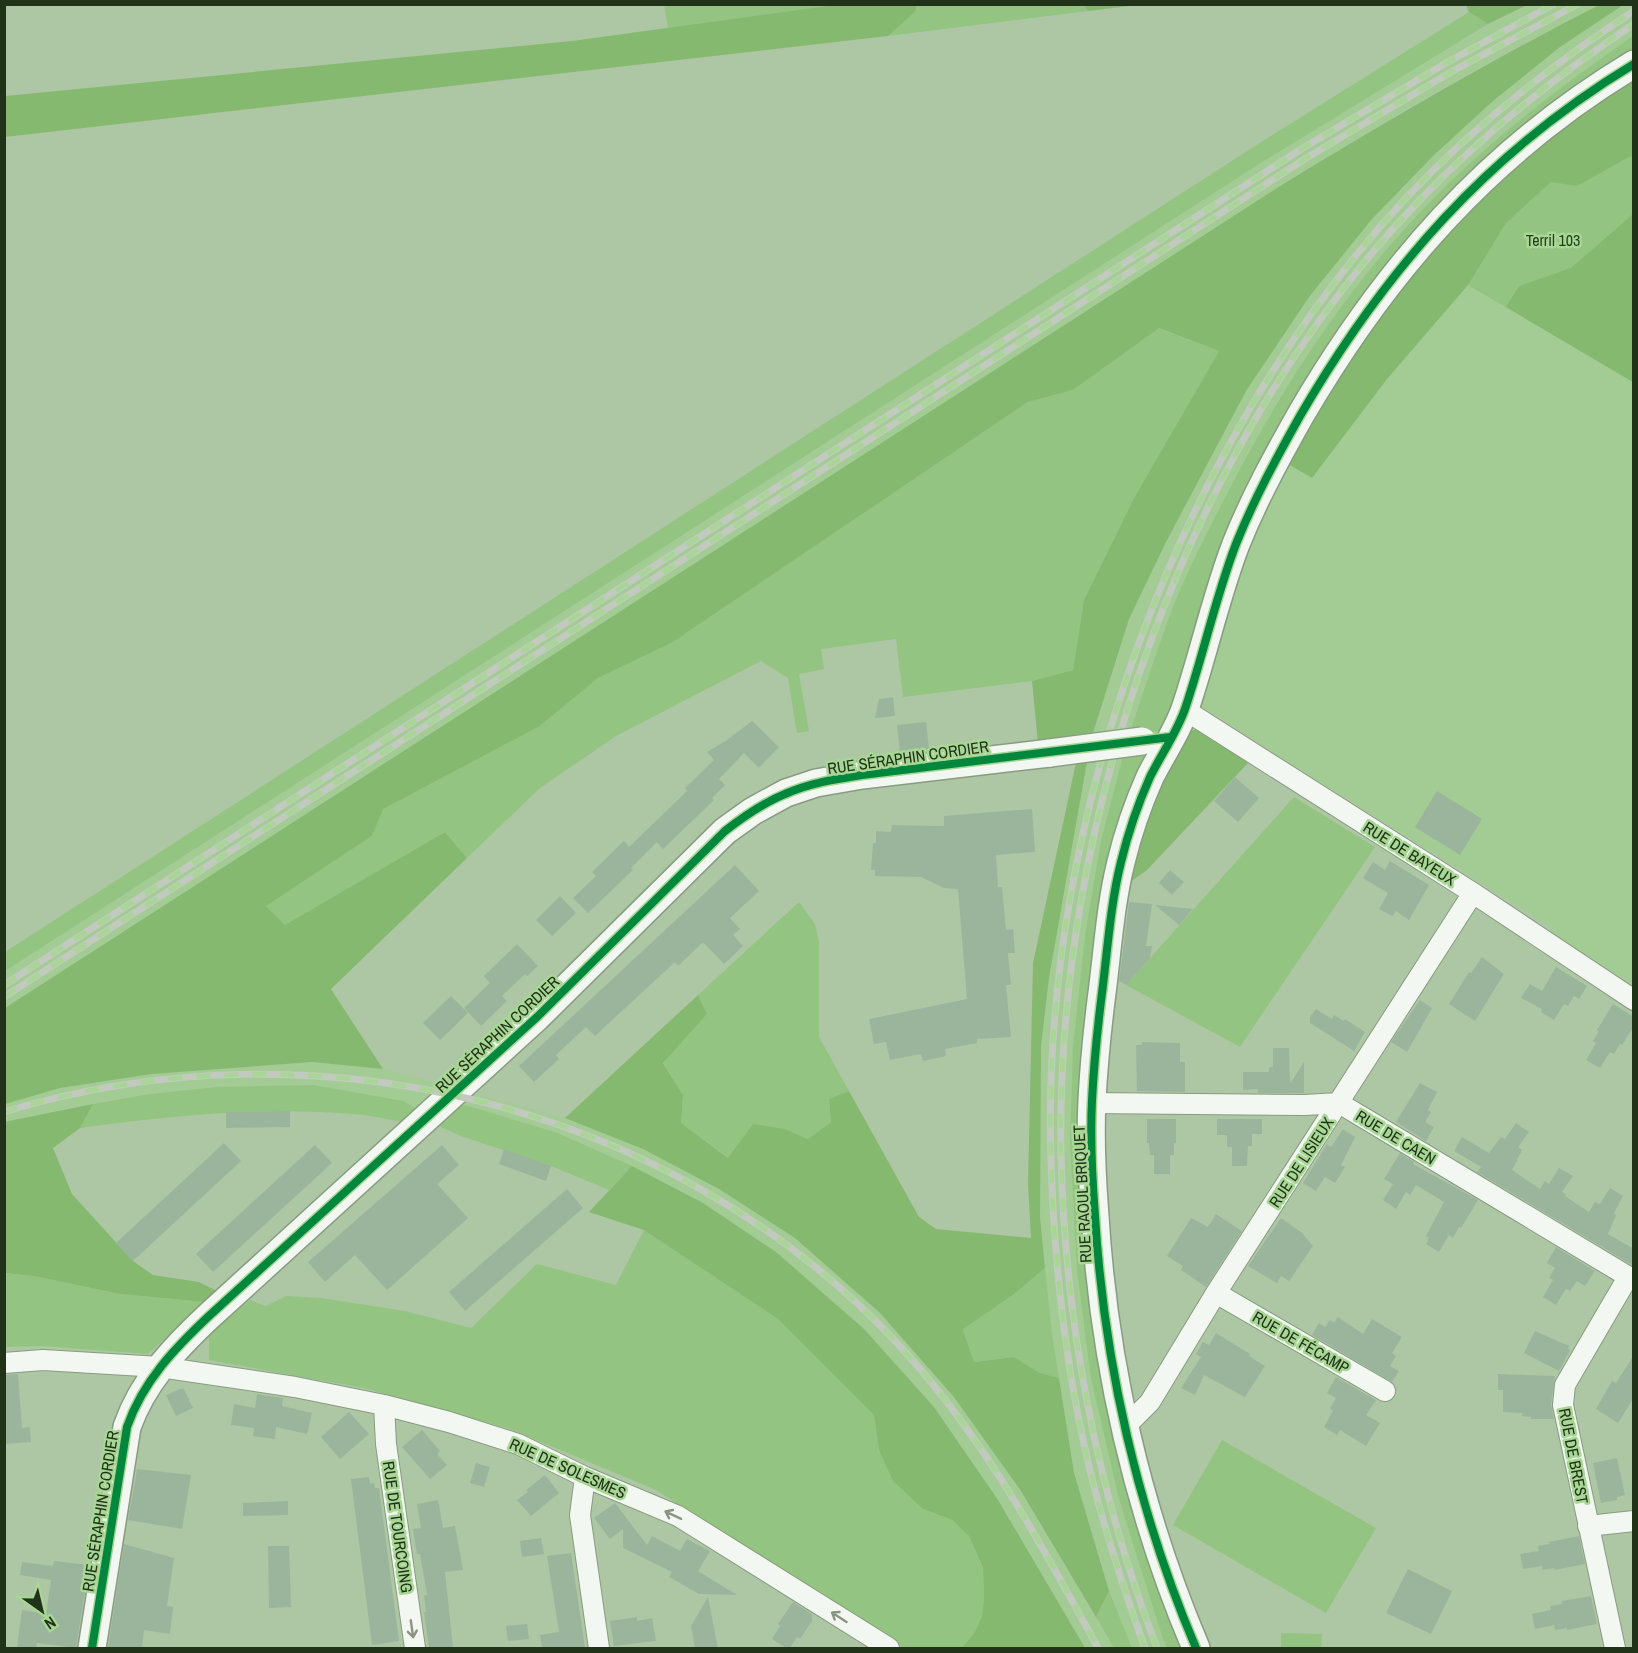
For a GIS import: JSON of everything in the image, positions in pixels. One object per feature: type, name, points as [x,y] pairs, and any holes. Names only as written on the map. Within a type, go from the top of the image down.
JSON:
[{"type":"street","name":"RUE RAOUL BRIQUET","points":[[1196,1648],[1162,1561],[1125,1427],[1107,1338],[1100,1282],[1093,1191],[1091,1103],[1100,1004],[1114,896],[1122,858],[1140,801],[1185,710],[1221,584],[1238,540],[1262,487],[1317,387],[1388,282],[1472,187],[1559,112],[1634,64]]},
{"type":"street","name":"RUE DE BAYEUX","points":[[1185,710],[1473,893],[1634,1000]]},
{"type":"street","name":"RUE SÉRAPHIN CORDIER","points":[[92,1648],[127,1427],[134,1407],[160,1366],[177,1346],[209,1316],[537,1017],[725,831],[786,793],[816,783],[862,775],[1171,737]]},
{"type":"street","name":"RUE DE LISIEUX","points":[[1125,1427],[1150,1402],[1216,1293],[1473,893]]},
{"type":"street","name":"RUE DE CAEN","points":[[1091,1103],[1339,1103],[1631,1278]]},
{"type":"street","name":"RUE DE BREST","points":[[1615,1648],[1563,1405],[1565,1384],[1631,1278]]},
{"type":"street","name":"RUE DE FÉCAMP","points":[[1216,1293],[1385,1391]]},
{"type":"street","name":"RUE DE SOLESMES","points":[[4,1363],[43,1360],[160,1366],[213,1374],[295,1387],[384,1405],[449,1422],[518,1444],[585,1477],[678,1516],[889,1648]]},
{"type":"street","name":"RUE DE TOURCOING","points":[[384,1405],[386,1444],[415,1648]]},
{"type":"street","points":[[585,1477],[580,1515],[599,1648]]},
{"type":"street","points":[[1588,1526],[1634,1521]]},
{"type":"shaded area","points":[[842,4],[917,5],[915,12],[888,36],[5,137],[5,96],[572,41]]},
{"type":"shaded area","points":[[1466,4],[1527,5],[1488,24],[1469,12]]},
{"type":"shaded area","points":[[1084,5],[1138,5],[1088,11]]},
{"type":"shaded area","points":[[1527,5],[1599,5],[1514,48],[1411,106],[1277,188],[5,1008],[5,971],[1259,164],[1425,61]]},
{"type":"shaded area","points":[[1599,5],[1623,5],[1560,47],[1493,101],[1434,155],[1372,219],[1309,297],[1246,391],[1166,542],[1129,619],[1092,736],[1038,743],[1032,681],[1073,670],[1084,600],[1134,498],[1219,351],[1159,328],[1073,390],[1028,402],[673,642],[598,678],[540,726],[383,809],[372,836],[266,906],[285,925],[445,832],[467,858],[331,989],[383,1069],[312,1062],[152,1074],[60,1088],[5,1104],[5,1008],[1277,188],[1436,93]]},
{"type":"shaded area","points":[[1623,5],[1633,5],[1633,985],[1549,931],[1551,927],[1212,712],[1174,709],[1127,817],[1089,1270],[1184,1648],[1132,1648],[1109,1591],[1074,1473],[1052,1334],[1039,1213],[1041,1046],[1049,978],[1094,725],[1129,619],[1166,542],[1246,391],[1309,297],[1372,219],[1434,155],[1493,101],[1560,47]]},
{"type":"shaded area","points":[[1633,74],[1633,158],[1631,156],[1577,186],[1551,182],[1506,223],[1468,285],[1387,379],[1312,478],[1288,464],[1328,391],[1394,289],[1482,193],[1569,118]]},
{"type":"shaded area","points":[[1633,214],[1633,382],[1506,307],[1519,286],[1571,268]]},
{"type":"shaded area","points":[[1202,730],[1248,763],[1147,870],[1123,887],[1138,818],[1186,732]]},
{"type":"shaded area","points":[[1088,756],[1049,978],[1041,1046],[1040,1218],[1045,1268],[1013,1295],[963,1329],[974,1362],[1014,1357],[1040,1373],[1059,1378],[1074,1473],[1109,1591],[1096,1617],[1021,1491],[954,1397],[880,1313],[795,1238],[719,1189],[643,1149],[565,1118],[698,995],[707,1014],[663,1063],[683,1095],[681,1123],[728,1158],[753,1124],[785,1129],[808,1139],[831,1122],[829,1099],[849,1091],[919,1217],[936,1229],[1031,1238],[1028,1183],[1033,963],[1077,758]]},
{"type":"shaded area","points":[[313,1062],[383,1069],[565,1118],[643,1149],[719,1189],[795,1238],[880,1313],[954,1396],[1021,1491],[1114,1648],[1085,1648],[998,1500],[934,1407],[864,1329],[776,1252],[703,1203],[632,1166],[555,1132],[458,1103],[417,1109],[403,1101],[217,1087],[150,1094],[5,1122],[5,1104],[60,1088],[152,1074]]},
{"type":"shaded area","points":[[93,1104],[80,1128],[53,1148],[72,1194],[133,1261],[153,1275],[199,1282],[217,1291],[205,1302],[120,1294],[34,1276],[5,1273],[4,1122]]},
{"type":"shaded area","points":[[632,1166],[703,1203],[776,1252],[864,1329],[934,1407],[998,1500],[1085,1648],[962,1648],[975,1632],[982,1617],[984,1599],[983,1568],[969,1536],[952,1520],[923,1509],[893,1481],[879,1450],[874,1415],[778,1319],[644,1230],[589,1212]]},
{"type":"green space","points":[[664,4],[842,4],[842,5],[668,29]]},
{"type":"green space","points":[[1084,4],[1088,11],[888,36],[915,12],[917,5]]},
{"type":"green space","points":[[1469,12],[1488,24],[1259,164],[5,971],[5,952],[1258,144]]},
{"type":"green space","points":[[1633,36],[1633,53],[1308,387],[1164,730],[1129,735],[1175,602],[1206,535],[1270,415],[1346,300],[1404,229],[1482,152],[1531,111]]},
{"type":"green space","name":"Terril 103","points":[[1633,74],[1633,382],[1468,285],[1429,249]]},
{"type":"green space","points":[[1158,328],[1219,351],[1134,498],[1084,600],[1073,670],[1032,681],[903,697],[896,639],[821,649],[824,669],[799,674],[809,731],[797,733],[788,678],[761,661],[616,736],[540,788],[467,858],[445,832],[285,926],[266,906],[372,836],[382,809],[540,726],[598,678],[673,642],[1028,402],[1073,390]]},
{"type":"green space","points":[[1157,749],[1127,817],[1089,1270],[1184,1648],[1167,1648],[1163,1639],[1119,1499],[1091,1378],[1077,1270],[1070,1141],[1073,1047],[1085,936],[1101,841],[1124,752]]},
{"type":"green space","points":[[1294,797],[1375,847],[1240,1047],[1126,985]]},
{"type":"green space","points":[[799,902],[815,924],[819,942],[819,1037],[849,1091],[829,1099],[831,1122],[808,1139],[785,1129],[729,1158],[681,1123],[683,1095],[663,1062],[707,1014],[698,995]]},
{"type":"green space","points":[[314,1085],[403,1101],[417,1109],[403,1122],[353,1114],[285,1111],[182,1116],[80,1128],[93,1104],[150,1094],[217,1087]]},
{"type":"green space","points":[[458,1103],[555,1132],[632,1166],[609,1190],[551,1166],[461,1136],[434,1124]]},
{"type":"green space","points":[[644,1230],[778,1319],[874,1415],[879,1450],[923,1509],[952,1520],[969,1536],[983,1569],[983,1617],[1034,1648],[904,1648],[656,1490],[510,1429],[364,1388],[209,1360],[209,1334],[250,1300],[266,1306],[286,1296],[321,1298],[405,1311],[471,1328],[537,1264],[616,1285]]},
{"type":"green space","points":[[1045,1268],[1059,1378],[1040,1373],[1014,1357],[974,1362],[963,1328],[1013,1295]]},
{"type":"green space","points":[[4,1273],[34,1276],[120,1294],[205,1302],[148,1354],[42,1346],[5,1347]]},
{"type":"green space","points":[[1222,1440],[1376,1528],[1326,1613],[1173,1525]]},
{"type":"green space","points":[[1109,1591],[1132,1648],[1114,1648],[1096,1617]]},
{"type":"green space","points":[[1281,1633],[1322,1634],[1321,1648],[1281,1648]]},
{"type":"building","points":[[893,697],[895,716],[875,718],[879,699]]},
{"type":"building","points":[[752,721],[779,747],[759,768],[744,753],[719,779],[725,785],[712,798],[714,800],[663,849],[657,842],[631,868],[633,870],[588,913],[573,898],[596,876],[592,872],[624,841],[629,847],[687,791],[685,788],[714,760],[707,752]]},
{"type":"building","points":[[926,722],[929,749],[900,752],[897,725]]},
{"type":"building","points":[[1235,777],[1259,798],[1238,822],[1214,801]]},
{"type":"building","points":[[1437,791],[1482,819],[1460,855],[1415,827]]},
{"type":"building","points":[[1032,809],[1035,852],[996,855],[998,887],[1002,887],[1006,930],[1013,929],[1015,953],[1008,953],[1011,985],[1006,985],[1011,1037],[977,1039],[977,1043],[945,1049],[946,1056],[923,1061],[921,1054],[890,1060],[886,1042],[874,1044],[869,1019],[967,999],[958,889],[944,888],[921,877],[875,876],[875,870],[871,870],[876,831],[891,832],[892,825],[944,826],[944,816]]},
{"type":"building","points":[[1390,861],[1429,885],[1409,920],[1396,911],[1392,916],[1379,909],[1388,893],[1363,878],[1373,862],[1385,870]]},
{"type":"building","points":[[735,865],[759,891],[730,918],[740,929],[733,935],[743,946],[724,964],[704,943],[701,944],[678,966],[675,962],[595,1036],[586,1027],[556,1055],[559,1059],[534,1082],[519,1066]]},
{"type":"building","points":[[1170,870],[1184,882],[1172,895],[1159,883]]},
{"type":"building","points":[[560,896],[576,913],[552,936],[536,920]]},
{"type":"building","points":[[1129,902],[1152,904],[1146,946],[1152,946],[1150,958],[1126,985],[1119,981]]},
{"type":"building","points":[[1155,905],[1193,909],[1179,925]]},
{"type":"building","points":[[517,944],[538,966],[527,976],[525,974],[502,996],[507,1001],[481,1026],[464,1008],[490,983],[484,976]]},
{"type":"building","points":[[1482,957],[1504,974],[1475,1021],[1449,1004],[1469,972],[1471,973]]},
{"type":"building","points":[[1556,967],[1587,986],[1579,999],[1574,996],[1568,1006],[1564,1004],[1554,1020],[1541,1012],[1542,1009],[1521,998],[1530,984],[1542,991]]},
{"type":"building","points":[[451,996],[468,1013],[440,1040],[423,1023]]},
{"type":"building","points":[[1420,1000],[1432,1008],[1407,1052],[1391,1042]]},
{"type":"building","points":[[1613,1004],[1634,1017],[1634,1026],[1622,1045],[1620,1044],[1614,1054],[1610,1052],[1600,1068],[1586,1060],[1596,1043],[1593,1041],[1599,1031],[1597,1030]]},
{"type":"building","points":[[1316,1009],[1332,1019],[1334,1015],[1344,1021],[1345,1019],[1365,1032],[1354,1051],[1310,1023],[1310,1017]]},
{"type":"building","points":[[1142,1042],[1180,1043],[1180,1062],[1185,1062],[1185,1092],[1137,1091],[1136,1045],[1142,1045]]},
{"type":"building","points":[[1273,1048],[1289,1048],[1290,1084],[1304,1062],[1304,1093],[1258,1093],[1258,1089],[1243,1090],[1243,1072],[1269,1072],[1269,1067],[1273,1067]]},
{"type":"building","points":[[1420,1083],[1437,1092],[1428,1110],[1431,1112],[1425,1122],[1434,1127],[1426,1141],[1396,1122]]},
{"type":"building","points":[[290,1111],[290,1127],[226,1128],[226,1112]]},
{"type":"building","points":[[1147,1119],[1176,1119],[1176,1143],[1174,1143],[1174,1155],[1170,1155],[1170,1174],[1154,1174],[1154,1155],[1150,1155],[1149,1143],[1147,1143]]},
{"type":"building","points":[[1217,1119],[1262,1119],[1262,1134],[1252,1134],[1252,1146],[1248,1146],[1247,1166],[1232,1166],[1232,1147],[1227,1147],[1227,1135],[1217,1135]]},
{"type":"building","points":[[1516,1123],[1529,1132],[1518,1147],[1522,1150],[1512,1170],[1540,1189],[1545,1181],[1549,1184],[1559,1168],[1573,1176],[1562,1192],[1589,1212],[1595,1202],[1600,1204],[1610,1188],[1623,1196],[1614,1213],[1616,1215],[1608,1234],[1634,1249],[1634,1266],[1477,1172],[1481,1167],[1454,1151],[1462,1137],[1489,1153],[1501,1137],[1505,1139]]},
{"type":"building","points":[[1343,1129],[1355,1137],[1341,1165],[1345,1167],[1335,1183],[1325,1177],[1316,1191],[1303,1183],[1327,1144],[1331,1147]]},
{"type":"building","points":[[224,1143],[241,1161],[133,1261],[116,1243]]},
{"type":"building","points":[[315,1145],[332,1163],[213,1272],[196,1254]]},
{"type":"building","points":[[442,1145],[459,1165],[437,1184],[468,1218],[387,1290],[355,1255],[325,1282],[308,1262]]},
{"type":"building","points":[[504,1149],[551,1166],[546,1181],[499,1164]]},
{"type":"building","points":[[1400,1153],[1414,1162],[1413,1164],[1478,1200],[1461,1228],[1459,1227],[1453,1238],[1449,1235],[1439,1252],[1426,1244],[1429,1238],[1426,1236],[1444,1202],[1416,1185],[1410,1195],[1406,1192],[1396,1209],[1383,1200],[1393,1184],[1384,1179]]},
{"type":"building","points":[[567,1189],[583,1208],[465,1311],[449,1292]]},
{"type":"building","points":[[1216,1214],[1242,1231],[1206,1287],[1181,1270],[1183,1266],[1167,1256],[1191,1218],[1208,1227]]},
{"type":"building","points":[[1281,1218],[1302,1233],[1313,1246],[1289,1281],[1281,1276],[1277,1283],[1248,1266]]},
{"type":"building","points":[[1556,1247],[1595,1271],[1585,1286],[1577,1281],[1570,1291],[1566,1289],[1556,1305],[1543,1297],[1553,1280],[1549,1278],[1555,1268],[1547,1263]]},
{"type":"building","points":[[1338,1317],[1363,1334],[1372,1319],[1402,1337],[1392,1353],[1396,1356],[1390,1366],[1399,1371],[1392,1382],[1312,1335],[1319,1323],[1325,1327],[1330,1320],[1334,1323]]},
{"type":"building","points":[[1535,1331],[1569,1346],[1570,1350],[1559,1371],[1524,1353]]},
{"type":"building","points":[[1216,1333],[1265,1366],[1245,1397],[1204,1375],[1195,1395],[1181,1388],[1201,1357],[1196,1354],[1203,1342],[1209,1345]]},
{"type":"building","points":[[1634,1355],[1634,1397],[1618,1423],[1596,1409],[1612,1381],[1616,1383]]},
{"type":"building","points":[[18,1374],[22,1428],[30,1427],[31,1442],[4,1444],[4,1375]]},
{"type":"building","points":[[1498,1374],[1555,1376],[1551,1404],[1554,1419],[1531,1419],[1531,1417],[1522,1416],[1522,1413],[1503,1412],[1503,1390],[1498,1390]]},
{"type":"building","points":[[1336,1377],[1376,1400],[1366,1415],[1380,1423],[1366,1446],[1340,1430],[1337,1435],[1324,1427],[1333,1411],[1330,1408],[1336,1398],[1327,1393]]},
{"type":"building","points":[[183,1388],[193,1408],[176,1416],[166,1395]]},
{"type":"building","points":[[257,1394],[283,1398],[282,1406],[312,1413],[307,1434],[276,1427],[275,1439],[253,1436],[254,1428],[231,1425],[234,1404],[255,1408]]},
{"type":"building","points":[[349,1412],[369,1434],[340,1459],[321,1437]]},
{"type":"building","points":[[422,1430],[440,1451],[437,1454],[447,1465],[430,1479],[402,1447]]},
{"type":"building","points":[[1617,1458],[1625,1495],[1617,1497],[1617,1500],[1601,1503],[1593,1463]]},
{"type":"building","points":[[476,1463],[490,1467],[484,1487],[470,1483]]},
{"type":"building","points":[[137,1469],[191,1475],[182,1529],[128,1520]]},
{"type":"building","points":[[545,1475],[559,1493],[531,1516],[517,1500]]},
{"type":"building","points":[[369,1477],[370,1484],[374,1483],[375,1488],[379,1488],[399,1641],[372,1645],[351,1479]]},
{"type":"building","points":[[438,1500],[443,1528],[455,1526],[463,1570],[445,1572],[453,1648],[429,1648],[424,1612],[426,1612],[424,1595],[427,1595],[413,1529],[421,1528],[417,1504]]},
{"type":"building","points":[[288,1501],[288,1515],[243,1516],[243,1503]]},
{"type":"building","points":[[615,1503],[647,1545],[652,1536],[680,1551],[687,1539],[710,1551],[698,1571],[737,1595],[699,1594],[669,1577],[672,1572],[623,1548],[623,1529],[610,1539],[594,1518]]},
{"type":"building","points":[[1579,1536],[1585,1564],[1555,1570],[1554,1568],[1542,1570],[1542,1566],[1523,1569],[1520,1554],[1539,1551],[1538,1546],[1550,1544],[1549,1542]]},
{"type":"building","points":[[541,1538],[544,1554],[522,1557],[520,1541]]},
{"type":"building","points":[[124,1544],[174,1558],[167,1606],[173,1607],[170,1634],[144,1630],[142,1648],[108,1648]]},
{"type":"building","points":[[268,1546],[289,1546],[291,1607],[269,1608]]},
{"type":"building","points":[[571,1553],[585,1648],[542,1648],[540,1635],[559,1632],[547,1556]]},
{"type":"building","points":[[54,1561],[89,1565],[76,1648],[37,1643],[36,1648],[17,1647],[22,1610],[46,1614],[51,1580],[20,1575],[22,1562],[53,1566]]},
{"type":"building","points":[[1408,1569],[1452,1591],[1431,1634],[1386,1613]]},
{"type":"building","points":[[1591,1596],[1597,1624],[1567,1630],[1567,1628],[1555,1630],[1554,1625],[1535,1629],[1532,1614],[1551,1610],[1550,1606],[1562,1604],[1562,1601]]},
{"type":"building","points":[[708,1597],[718,1648],[695,1648],[691,1626]]},
{"type":"building","points":[[793,1602],[812,1614],[812,1621],[800,1639],[797,1637],[790,1648],[786,1648],[772,1639],[780,1626],[778,1624]]},
{"type":"building","points":[[637,1617],[637,1621],[652,1618],[656,1641],[614,1646],[610,1621]]},
{"type":"building","points":[[527,1624],[529,1639],[508,1641],[506,1626]]},
{"type":"railway","points":[[4,985],[1303,148],[1446,63],[1554,4]]},
{"type":"railway","points":[[4,997],[1308,157],[1451,72],[1578,4]]},
{"type":"railway","points":[[1145,1648],[1107,1533],[1080,1425],[1062,1312],[1053,1197],[1051,1159],[1054,1032],[1069,902],[1098,773],[1138,646],[1189,523],[1252,406],[1324,297],[1405,199],[1485,122],[1543,75],[1634,11]]},
{"type":"railway","points":[[1157,1648],[1117,1528],[1101,1468],[1077,1344],[1064,1218],[1061,1155],[1065,1029],[1081,900],[1109,772],[1149,647],[1199,525],[1261,410],[1333,302],[1415,205],[1466,155],[1547,86],[1634,24]]},
{"type":"railway","points":[[4,1112],[122,1085],[243,1074],[364,1080],[482,1102],[597,1139],[705,1192],[805,1259],[895,1341],[955,1412],[1007,1488],[1098,1648]]},
{"type":"cycle path","points":[[1196,1648],[1175,1596],[1141,1491],[1116,1382],[1106,1327],[1100,1271],[1092,1173],[1092,1100],[1110,923],[1124,851],[1150,777],[1183,715],[1222,584],[1243,527],[1300,416],[1333,363],[1368,312],[1444,218],[1532,136],[1581,98],[1634,64]]},
{"type":"cycle path","points":[[92,1648],[127,1427],[142,1395],[161,1366],[209,1316],[537,1017],[725,831],[777,798],[794,790],[823,782],[862,775],[1171,737]]}]
